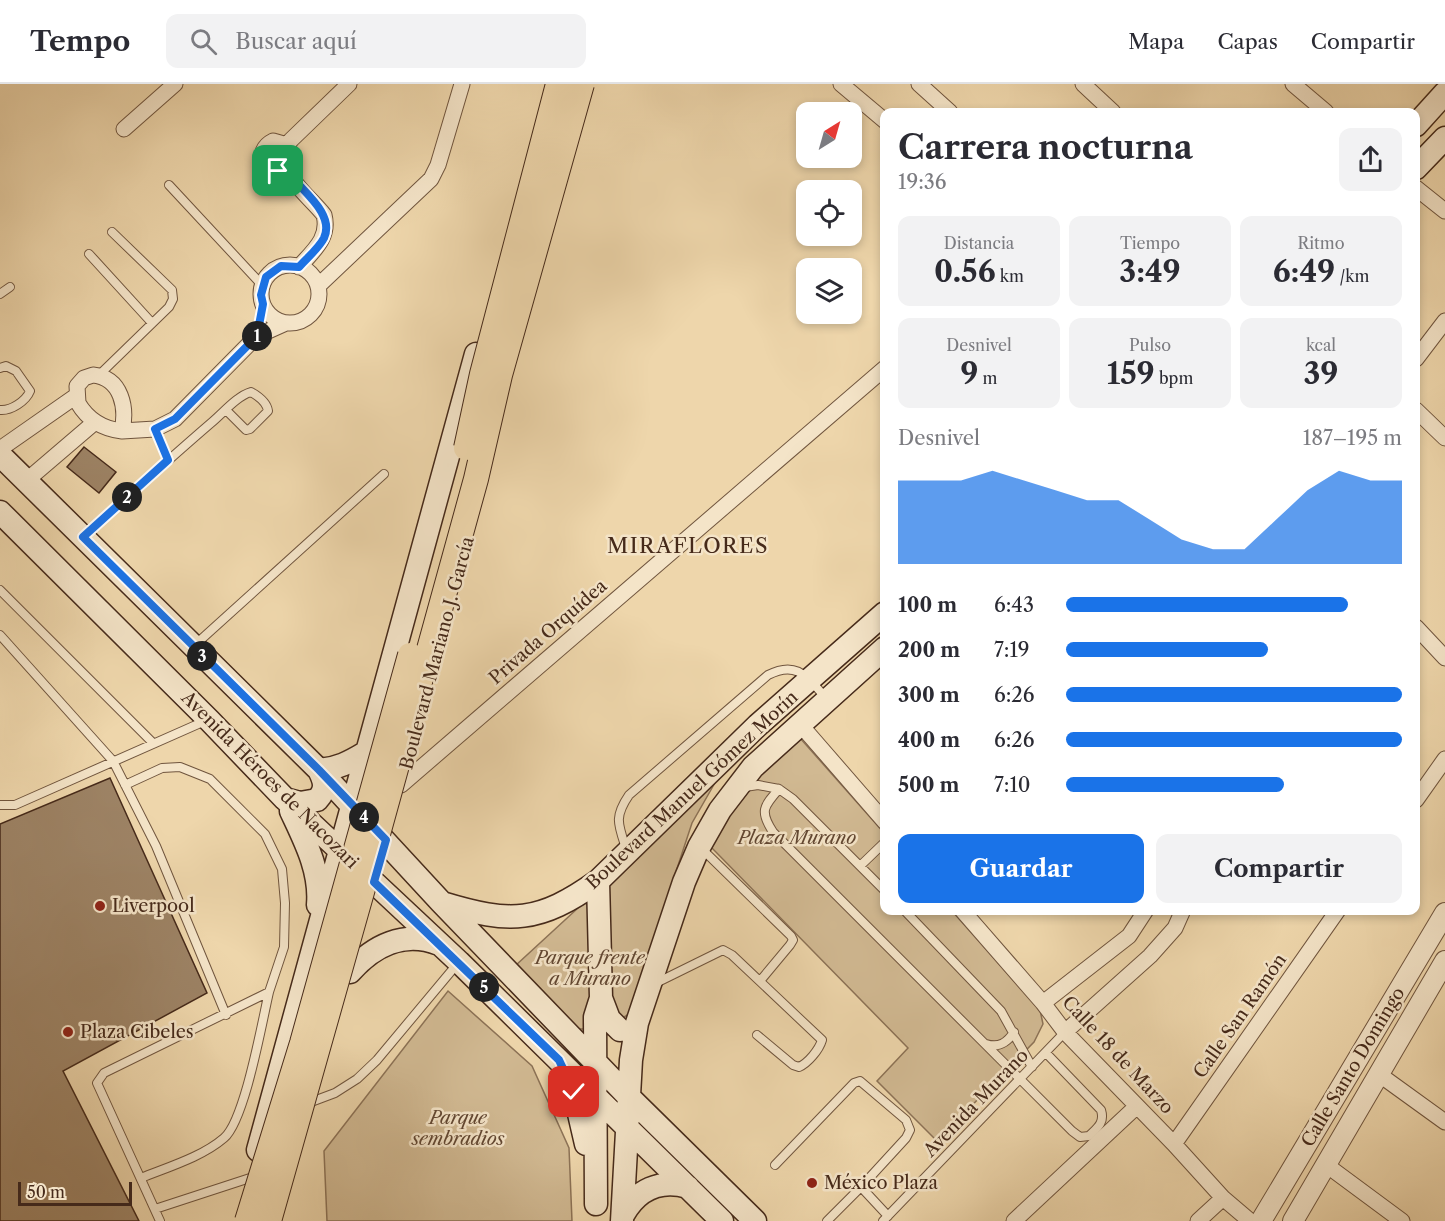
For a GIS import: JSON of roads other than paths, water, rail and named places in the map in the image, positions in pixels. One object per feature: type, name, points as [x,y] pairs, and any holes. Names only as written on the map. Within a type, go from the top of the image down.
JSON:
[{"type":"main road","points":[[238,1221],[551,84]]},
{"type":"main road","points":[[247,1221],[302,1043],[451,512],[482,374],[558,84]]},
{"type":"main road","points":[[269,1221],[366,881],[476,479],[500,375],[582,84]]},
{"type":"main road","name":"Boulevard Mariano J. García","points":[[278,1221],[350,972],[590,84]]},
{"type":"main road","points":[[1420,121],[1445,93]]},
{"type":"main road","points":[[1420,164],[1445,138]]},
{"type":"main road","points":[[0,455],[319,770],[441,902],[585,1038],[595,1061],[755,1221]]},
{"type":"main road","name":"Avenida Héroes de Nacozari","points":[[0,512],[285,799],[459,962],[722,1221]]},
{"type":"main road","points":[[409,596],[450,605]]},
{"type":"main road","name":"Boulevard Manuel Gómez Morín","points":[[441,902],[477,914],[504,918],[548,911],[575,898],[598,881],[758,725],[880,617]]},
{"type":"main road","name":"Boulevard Manuel Gómez Morín","points":[[623,1218],[629,1097],[629,1026],[647,987],[684,882],[699,847],[735,788],[799,723],[880,652]]},
{"type":"main road","points":[[319,770],[347,764],[365,753]]},
{"type":"main road","points":[[285,799],[300,803],[316,800],[325,789],[319,770]]},
{"type":"main road","points":[[285,799],[313,861],[319,889],[315,938]]},
{"type":"main road","points":[[585,1038],[601,998],[598,881]]},
{"type":"main road","points":[[350,972],[365,955],[385,944],[407,939],[429,940],[439,944]]},
{"type":"main road","points":[[601,998],[609,1018],[629,1026]]},
{"type":"main road","points":[[540,1041],[585,1038],[629,1026]]},
{"type":"main road","points":[[559,1060],[574,1092],[583,1124],[596,1213]]},
{"type":"main road","points":[[595,1061],[596,1213]]},
{"type":"main road","points":[[623,1218],[628,1205],[645,1190],[667,1184],[688,1187]]},
{"type":"street","points":[[124,129],[175,84]]},
{"type":"street","points":[[299,267],[323,239],[326,223],[317,207],[285,168],[287,145],[349,84]]},
{"type":"street","points":[[318,286],[431,179],[438,165],[462,84]]},
{"type":"street","points":[[841,84],[880,117]]},
{"type":"street","points":[[919,84],[946,108]]},
{"type":"street","points":[[1083,84],[1109,108]]},
{"type":"street","points":[[1293,84],[1321,108]]},
{"type":"street","points":[[285,168],[278,171],[270,170],[264,165],[262,150],[273,141],[287,145]]},
{"type":"street","points":[[1420,191],[1445,212]]},
{"type":"street","points":[[257,336],[263,304],[262,285],[273,270],[290,265],[299,267],[308,271],[318,286],[319,296],[312,313],[296,323],[286,323],[272,317],[263,304]]},
{"type":"street","points":[[1420,355],[1445,321]]},
{"type":"street","points":[[76,396],[82,410],[95,422],[112,430],[155,429],[175,419],[257,336],[286,323]]},
{"type":"street","name":"Privada Orquídea","points":[[401,785],[880,372]]},
{"type":"street","points":[[0,449],[76,396],[81,380],[88,376],[99,376],[114,385],[122,396],[125,416],[122,431]]},
{"type":"street","points":[[1420,414],[1445,438]]},
{"type":"street","points":[[26,481],[95,422]]},
{"type":"street","points":[[1420,631],[1445,658]]},
{"type":"street","points":[[799,723],[880,815]]},
{"type":"street","points":[[1420,794],[1445,759]]},
{"type":"street","name":"Calle Santo Domingo","points":[[1261,1221],[1445,914]]},
{"type":"street","name":"Calle 18 de Marzo","points":[[969,915],[1065,1032],[1223,1198],[1250,1221]]},
{"type":"street","points":[[1043,1003],[1129,936],[1143,915]]},
{"type":"street","points":[[1065,1032],[1150,956],[1175,928],[1181,915]]},
{"type":"street","name":"Calle San Ramón","points":[[1174,1144],[1334,915]]},
{"type":"street","name":"Calle Santo Domingo","points":[[1293,1221],[1325,1164],[1440,983],[1445,962]]},
{"type":"street","points":[[1380,1075],[1445,1122]]},
{"type":"street","points":[[1014,1221],[1137,1106]]},
{"type":"street","points":[[1325,1164],[1402,1221]]},
{"type":"street","points":[[1198,1221],[1223,1198]]},
{"type":"lane","points":[[169,185],[262,285]]},
{"type":"lane","points":[[99,376],[169,307],[173,299],[172,290],[112,232]]},
{"type":"lane","points":[[89,255],[152,323]]},
{"type":"lane","points":[[0,294],[10,287]]},
{"type":"lane","points":[[0,368],[6,366],[16,371],[30,391],[28,396],[10,409],[0,410]]},
{"type":"lane","points":[[83,537],[168,460],[226,410],[246,394],[251,392],[267,406],[268,411],[250,429],[246,430],[226,410]]},
{"type":"lane","points":[[155,429],[168,460]]},
{"type":"lane","points":[[193,647],[384,474]]},
{"type":"lane","points":[[0,590],[153,743]]},
{"type":"lane","points":[[0,634],[113,761],[156,846],[226,1015]]},
{"type":"lane","points":[[627,853],[617,821],[621,807],[629,795],[768,675],[780,668],[792,668],[810,680],[827,699]]},
{"type":"lane","points":[[0,805],[15,804],[209,720]]},
{"type":"lane","points":[[125,785],[162,768],[180,766],[210,779],[265,834],[282,869],[285,903],[284,947],[269,992],[241,1105],[229,1134],[194,1155],[141,1178]]},
{"type":"lane","points":[[735,788],[758,785],[779,789],[793,799],[880,886]]},
{"type":"lane","points":[[779,789],[765,805],[765,819],[773,832],[1019,1080],[1080,1137],[1089,1136],[1103,1118],[1101,1110],[1046,1053]]},
{"type":"lane","points":[[699,847],[793,940],[760,981]]},
{"type":"lane","points":[[860,866],[880,847]]},
{"type":"lane","points":[[909,915],[1001,1011],[1032,1067]]},
{"type":"lane","points":[[647,987],[723,950],[732,955],[822,1041],[820,1047],[804,1065],[799,1067],[757,1035]]},
{"type":"lane","points":[[311,1102],[335,1093],[357,1079],[377,1060],[459,962]]},
{"type":"lane","points":[[160,1221],[97,1083],[104,1073],[113,1068],[226,1015],[269,992]]},
{"type":"lane","points":[[985,1044],[1002,1045],[1014,1032]]},
{"type":"lane","name":"Avenida Murano","points":[[886,1218],[1065,1032]]},
{"type":"lane","points":[[776,1165],[854,1083],[860,1081],[906,1120],[910,1130],[906,1138],[827,1221]]},
{"type":"lane","points":[[155,1209],[250,1178],[289,1181]]},
{"type":"lane","points":[[861,1187],[886,1218]]},
{"type":"place","name":"Liverpool","points":[[100,906]]},
{"type":"place","name":"Plaza Cibeles","points":[[68,1032]]},
{"type":"place","name":"México Plaza","points":[[812,1183]]},
{"type":"district","name":"MIRAFLORES","points":[[688,545]]},
{"type":"park label","name":"Plaza Murano","points":[[797,838]]},
{"type":"park label","name":"Parque frente a Murano","points":[[590,968]]},
{"type":"park label","name":"Parque sembradios","points":[[458,1128]]}]
